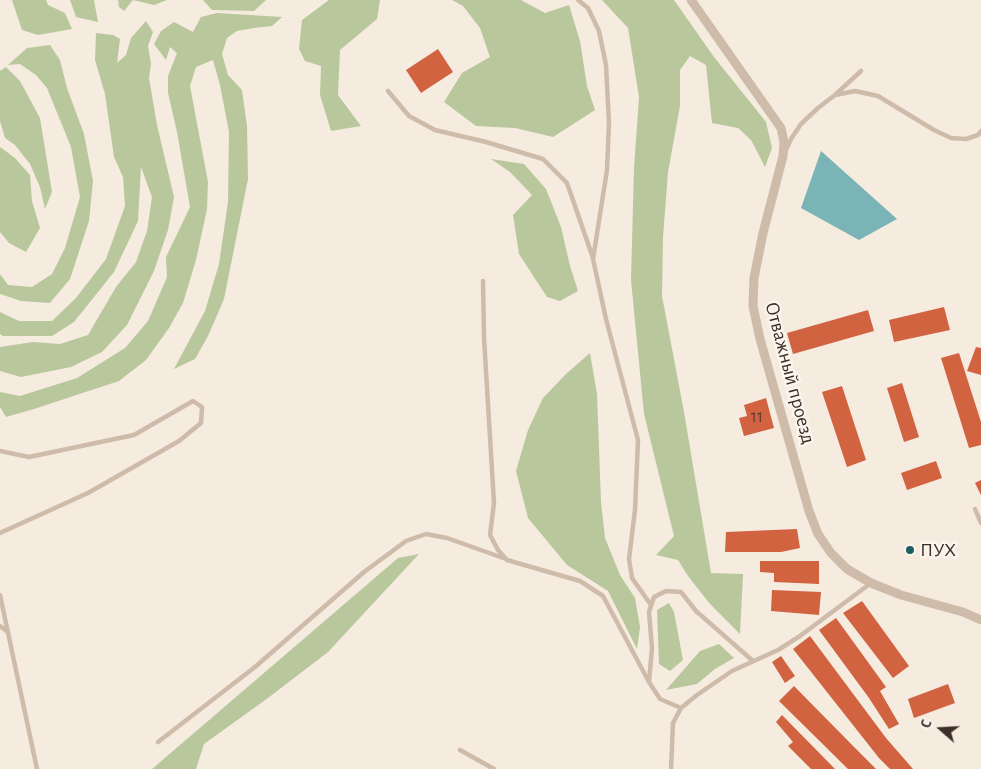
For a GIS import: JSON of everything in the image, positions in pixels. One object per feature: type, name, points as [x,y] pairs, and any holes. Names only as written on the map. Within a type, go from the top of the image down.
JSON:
[{"type":"street","name":"Отважный проезд","points":[[691,0],[782,128],[783,156],[763,233],[752,290],[760,338],[809,512],[818,534],[831,553],[847,569],[871,583],[902,595],[963,612],[981,620]]},
{"type":"lane","points":[[578,0],[588,8],[599,31],[606,66],[609,122],[607,170],[593,259]]},
{"type":"lane","points":[[783,156],[801,124],[861,70]]},
{"type":"lane","points":[[388,91],[409,116],[434,130],[486,142],[543,159],[566,183],[593,259],[606,319],[638,440],[635,510],[629,559],[632,578],[651,604]]},
{"type":"lane","points":[[835,95],[855,91],[878,96],[934,130],[951,138],[966,139],[978,135],[981,131]]},
{"type":"lane","points":[[483,281],[484,338],[494,503],[490,535],[498,550],[507,560]]},
{"type":"lane","points":[[0,451],[29,458],[134,435],[193,401],[202,407],[201,423],[179,442],[88,493],[0,533]]},
{"type":"lane","points":[[975,509],[981,523]]},
{"type":"lane","points":[[158,742],[256,667],[364,572],[406,541],[426,534],[447,538],[507,560],[580,581],[604,596],[649,682],[660,699],[681,708]]},
{"type":"lane","points":[[672,769],[673,724],[681,708],[732,671],[778,650],[800,636],[871,583]]},
{"type":"lane","points":[[649,682],[652,648],[649,612],[654,596],[666,592],[681,592],[696,611],[753,661]]},
{"type":"lane","points":[[0,595],[37,769]]},
{"type":"lane","points":[[0,626],[8,632]]},
{"type":"lane","points":[[460,750],[494,769]]},
{"type":"green space","points":[[12,0],[46,0],[48,5],[65,13],[72,29],[38,35],[22,30]]},
{"type":"green space","points":[[70,0],[94,0],[98,22],[76,17]]},
{"type":"green space","points":[[118,0],[133,0],[124,11],[119,7]]},
{"type":"green space","points":[[133,0],[167,0],[154,5]]},
{"type":"green space","points":[[203,0],[266,0],[254,11],[212,10]]},
{"type":"green space","points":[[329,0],[380,0],[377,19],[340,50],[338,95],[361,126],[331,131],[320,95],[321,66],[305,61],[299,49],[302,20]]},
{"type":"green space","points":[[452,0],[521,0],[545,13],[569,5],[580,41],[587,86],[595,110],[553,137],[515,128],[476,126],[444,102],[462,73],[490,57],[480,28],[463,6]]},
{"type":"green space","points":[[602,0],[674,0],[714,57],[766,122],[772,148],[765,167],[751,140],[738,128],[712,123],[706,65],[690,56],[680,70],[680,106],[668,172],[663,237],[662,296],[711,573],[743,574],[740,634],[710,604],[678,560],[656,555],[674,536],[644,414],[631,280],[634,168],[639,97],[628,28]]},
{"type":"green space","points":[[217,13],[282,17],[272,26],[237,31],[227,38],[222,54],[228,75],[242,90],[247,126],[248,179],[224,299],[208,336],[195,359],[174,369],[205,311],[219,264],[228,202],[229,132],[213,60],[196,67],[190,86],[208,182],[207,209],[196,260],[183,303],[169,328],[146,360],[119,381],[6,417],[0,407],[0,392],[20,396],[77,378],[125,348],[148,321],[167,277],[166,257],[190,207],[168,93],[168,76],[177,53],[170,47],[166,60],[154,44],[161,31],[174,22],[193,32],[201,17]]},
{"type":"green space","points":[[146,21],[153,32],[148,46],[151,64],[149,78],[157,125],[174,197],[168,230],[154,271],[127,325],[102,352],[71,367],[21,377],[0,371],[0,347],[33,342],[60,344],[88,335],[116,287],[136,262],[147,231],[152,197],[141,167],[138,221],[114,272],[74,322],[52,336],[3,336],[0,334],[0,312],[19,321],[52,321],[76,298],[106,259],[125,206],[123,177],[114,157],[105,94],[95,60],[96,33],[113,35],[120,39],[117,63],[126,55],[131,38]]},
{"type":"green space","points":[[50,45],[60,60],[67,88],[84,134],[93,181],[89,221],[70,279],[50,303],[21,301],[0,294],[0,274],[8,285],[32,287],[52,274],[65,248],[80,197],[71,147],[47,88],[36,75],[20,64],[8,65],[27,48]]},
{"type":"green space","points":[[6,67],[20,81],[40,118],[52,192],[45,209],[40,187],[30,164],[15,145],[5,138],[0,121],[0,71]]},
{"type":"green space","points":[[0,147],[15,158],[30,175],[32,201],[40,228],[26,252],[9,243],[0,232]]},
{"type":"green space","points":[[491,159],[524,164],[546,189],[561,227],[578,291],[560,301],[547,297],[519,254],[513,215],[532,195],[510,172]]},
{"type":"green space","points":[[590,353],[597,394],[601,502],[605,538],[620,575],[635,598],[640,627],[637,649],[608,591],[567,565],[528,518],[516,471],[528,430],[543,398]]},
{"type":"green space","points":[[419,554],[328,652],[204,744],[196,769],[152,769],[398,558]]},
{"type":"green space","points":[[669,603],[674,612],[683,660],[670,671],[659,664],[657,610]]},
{"type":"green space","points":[[719,644],[734,658],[715,669],[697,684],[666,690],[700,651]]},
{"type":"water","points":[[821,151],[897,219],[859,240],[801,208]]},
{"type":"building","points":[[438,49],[453,72],[421,93],[406,70]]},
{"type":"building","points":[[944,307],[950,330],[894,342],[889,320]]},
{"type":"building","points":[[868,310],[874,331],[793,354],[787,333]]},
{"type":"building","points":[[976,347],[981,348],[981,375],[967,371]]},
{"type":"building","points":[[959,353],[981,422],[981,445],[969,448],[941,358]]},
{"type":"building","points":[[902,383],[919,437],[904,442],[887,388]]},
{"type":"building","points":[[842,386],[866,460],[847,467],[822,392]]},
{"type":"building","points":[[766,398],[774,428],[744,436],[739,418],[747,416],[744,405]]},
{"type":"building","points":[[936,461],[942,478],[907,490],[901,473]]},
{"type":"building","points":[[981,480],[981,495],[975,483]]},
{"type":"building","points":[[797,529],[800,548],[781,552],[725,552],[726,532]]},
{"type":"building","points":[[760,561],[819,561],[819,584],[774,582],[774,573],[760,572]]},
{"type":"building","points":[[772,590],[821,592],[819,615],[771,611]]},
{"type":"building","points":[[862,601],[909,666],[893,678],[843,613]]},
{"type":"building","points":[[836,618],[886,687],[880,691],[899,724],[889,729],[869,698],[819,630]]},
{"type":"building","points":[[810,636],[886,738],[913,769],[890,769],[879,758],[793,649]]},
{"type":"building","points":[[781,656],[795,676],[785,683],[772,662]]},
{"type":"building","points":[[948,684],[955,703],[914,718],[908,699]]},
{"type":"building","points":[[794,686],[876,769],[848,769],[779,701]]},
{"type":"building","points":[[782,715],[835,769],[811,769],[788,746],[793,742],[776,722]]},
{"type":"place","name":"ПУХ","points":[[910,550]]}]
